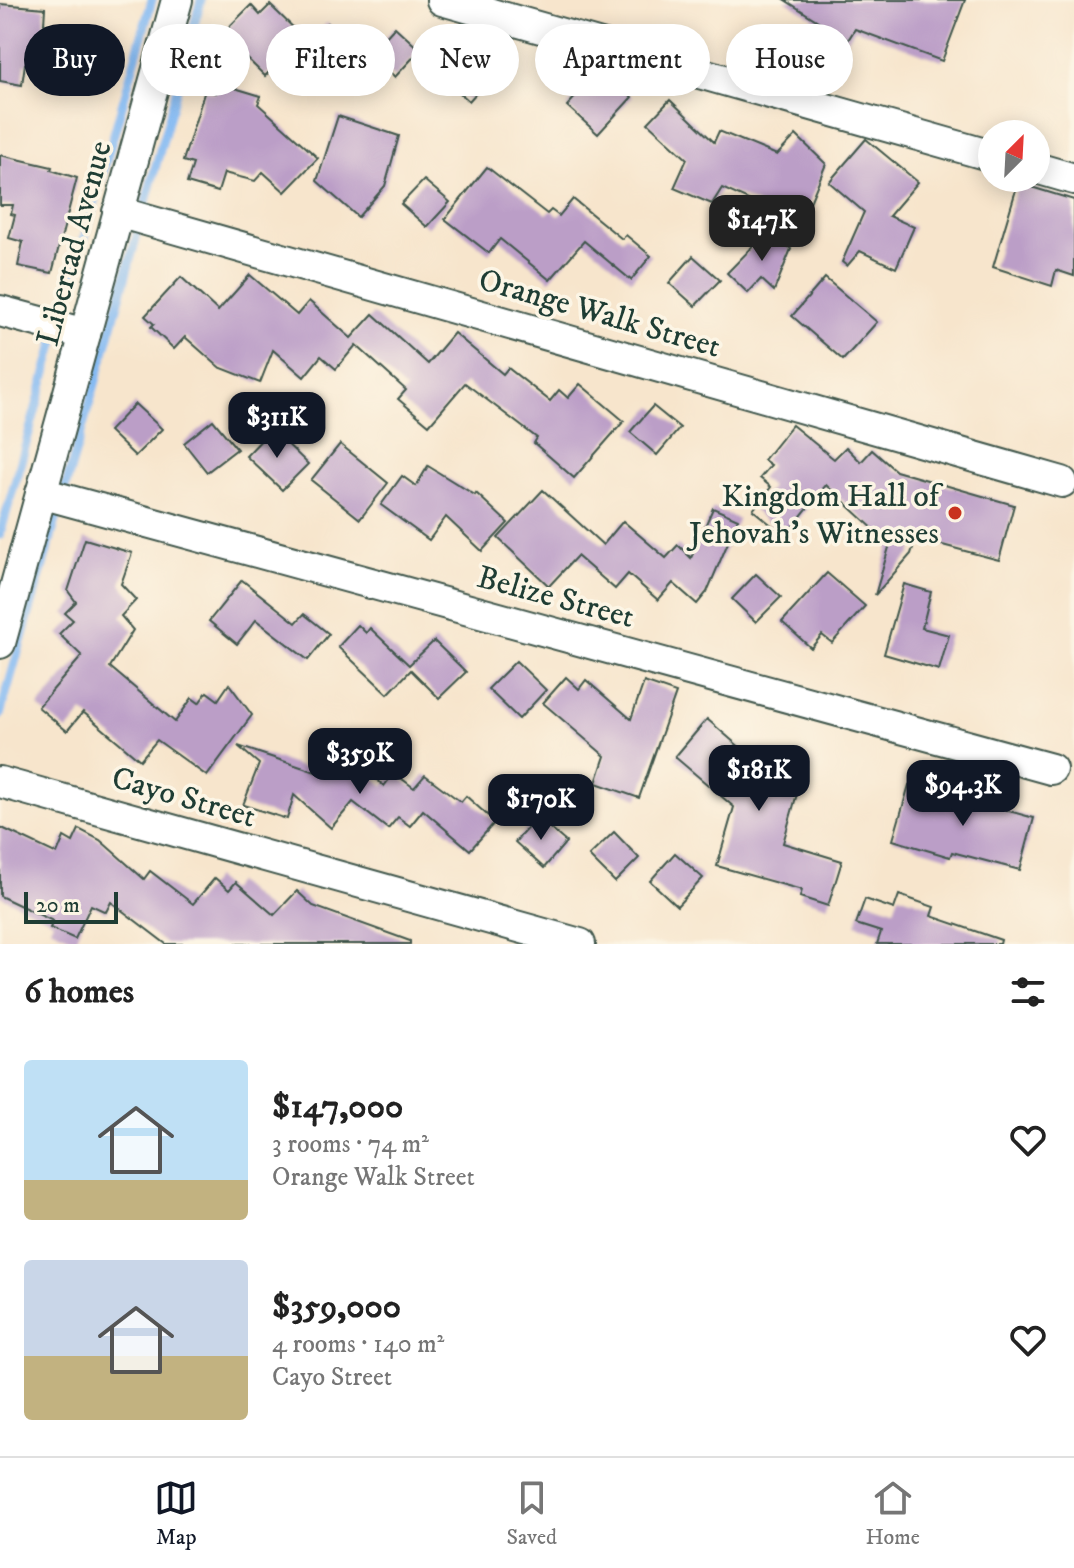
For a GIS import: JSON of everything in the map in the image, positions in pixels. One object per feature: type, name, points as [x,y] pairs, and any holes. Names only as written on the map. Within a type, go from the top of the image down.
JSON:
[{"type":"street","name":"Libertad Avenue","points":[[0,643],[177,0]]},
{"type":"street","points":[[442,0],[978,152]]},
{"type":"street","points":[[1050,172],[1074,179]]},
{"type":"street","name":"Orange Walk Street","points":[[118,212],[1062,482]]},
{"type":"street","points":[[0,311],[85,334]]},
{"type":"street","name":"Belize Street","points":[[41,493],[1051,769]]},
{"type":"street","name":"Cayo Street","points":[[0,782],[580,944]]},
{"type":"building","points":[[785,0],[965,0],[942,61],[855,29],[853,32],[853,24],[823,24]]},
{"type":"building","points":[[0,4],[45,8],[44,24],[24,24],[22,85],[0,81]]},
{"type":"building","points":[[251,5],[260,15],[270,5],[290,24],[266,24],[265,76],[250,61],[250,24],[232,24]]},
{"type":"building","points":[[395,27],[411,42],[411,60],[395,77]]},
{"type":"building","points":[[250,93],[261,96],[258,104],[318,158],[285,192],[263,172],[255,181],[224,173],[218,192],[187,183],[193,164],[183,161],[203,96],[250,96]]},
{"type":"building","points":[[576,96],[632,97],[598,134],[567,106]]},
{"type":"building","points":[[670,100],[714,142],[719,131],[777,155],[796,135],[826,164],[801,224],[722,188],[712,204],[674,188],[687,159],[648,123]]},
{"type":"building","points":[[338,116],[399,136],[385,186],[358,217],[317,181]]},
{"type":"building","points":[[866,139],[918,182],[889,216],[914,227],[896,268],[860,251],[847,266],[842,262],[864,212],[829,182]]},
{"type":"building","points":[[0,155],[52,167],[51,170],[77,178],[52,273],[18,266],[23,242],[9,238],[15,215],[11,214],[13,205],[0,205]]},
{"type":"building","points":[[487,167],[547,214],[551,210],[559,216],[573,199],[622,239],[626,235],[651,256],[631,280],[584,241],[550,280],[500,239],[489,253],[445,219]]},
{"type":"building","points":[[424,180],[450,202],[427,227],[401,204]]},
{"type":"building","points":[[1015,192],[1048,192],[1074,200],[1074,276],[1056,270],[1052,286],[993,267]]},
{"type":"building","points":[[769,230],[791,249],[774,291],[761,279],[748,293],[727,273]]},
{"type":"building","points":[[693,256],[720,280],[695,306],[669,283]]},
{"type":"building","points":[[250,275],[297,315],[309,301],[351,338],[373,314],[428,364],[454,333],[503,374],[508,368],[550,401],[559,390],[568,398],[580,384],[624,421],[574,478],[534,443],[537,438],[465,383],[429,425],[398,399],[406,390],[356,345],[336,369],[321,356],[304,377],[273,350],[260,383],[219,367],[185,337],[174,349],[151,327],[154,324],[145,316],[181,277],[218,311]]},
{"type":"building","points":[[825,278],[877,322],[843,360],[792,316]]},
{"type":"building","points":[[135,404],[162,429],[135,456],[109,431]]},
{"type":"building","points":[[653,406],[680,428],[657,455],[630,432]]},
{"type":"building","points":[[213,420],[237,449],[207,472],[184,443]]},
{"type":"building","points":[[792,425],[834,459],[846,447],[861,462],[872,450],[896,471],[1014,505],[999,560],[916,538],[911,554],[875,595],[890,544],[826,485],[785,536],[753,510],[771,487],[760,478],[771,465],[764,460]]},
{"type":"building","points":[[272,429],[308,464],[282,490],[246,456]]},
{"type":"building","points":[[340,444],[388,483],[360,519],[311,480]]},
{"type":"building","points":[[428,466],[476,493],[508,523],[482,551],[446,517],[429,540],[381,505],[402,476],[416,486]]},
{"type":"building","points":[[543,490],[603,545],[623,521],[666,558],[678,545],[691,558],[713,508],[738,519],[707,592],[697,604],[673,583],[658,600],[628,574],[615,589],[577,556],[549,586],[498,538]]},
{"type":"building","points":[[85,539],[132,553],[121,584],[136,600],[121,616],[133,630],[110,667],[175,722],[192,698],[199,703],[207,692],[218,700],[229,684],[252,715],[207,776],[157,740],[140,760],[83,712],[67,731],[38,707],[82,656],[59,634],[73,620],[65,613],[76,602],[68,591]]},
{"type":"building","points":[[827,573],[865,606],[832,643],[822,635],[811,648],[782,622]]},
{"type":"building","points":[[756,574],[781,597],[756,622],[732,599]]},
{"type":"building","points":[[242,580],[296,623],[304,614],[329,634],[308,660],[256,620],[237,644],[209,621]]},
{"type":"building","points":[[904,584],[931,592],[922,628],[949,635],[939,670],[884,654]]},
{"type":"building","points":[[358,625],[366,633],[370,628],[409,665],[434,641],[466,672],[439,698],[411,670],[388,694],[338,647]]},
{"type":"building","points":[[516,661],[546,690],[519,719],[488,689]]},
{"type":"building","points":[[566,677],[579,689],[586,680],[631,719],[644,682],[676,693],[639,798],[596,783],[605,756],[543,703]]},
{"type":"building","points":[[707,719],[757,762],[761,749],[806,762],[783,843],[842,861],[828,906],[800,897],[802,890],[717,866],[734,807],[675,757]]},
{"type":"building","points":[[238,746],[316,772],[339,746],[384,786],[394,773],[414,788],[425,775],[461,802],[466,796],[495,822],[470,850],[423,810],[410,826],[398,817],[388,829],[353,802],[331,828],[294,795],[287,819],[243,805],[259,764]]},
{"type":"building","points":[[909,785],[1034,818],[1020,870],[952,852],[950,857],[893,840]]},
{"type":"building","points":[[537,817],[566,842],[544,868],[515,842]]},
{"type":"building","points":[[0,827],[57,854],[64,837],[73,842],[79,829],[100,840],[144,879],[150,871],[193,904],[215,878],[229,890],[236,882],[274,915],[297,891],[313,906],[410,941],[410,944],[166,944],[111,902],[106,912],[91,905],[75,939],[50,928],[53,921],[0,896]]},
{"type":"building","points":[[614,832],[639,858],[615,882],[589,856]]},
{"type":"building","points":[[675,853],[703,878],[677,906],[650,881]]},
{"type":"building","points":[[899,895],[934,907],[931,916],[1001,940],[1000,944],[877,944],[881,932],[856,924],[865,899],[894,909]]},
{"type":"waterway","points":[[0,535],[152,0]]},
{"type":"waterway","points":[[0,715],[201,0]]},
{"type":"place","name":"Kingdom Hall of Jehovah's Witnesses","points":[[955,513]]}]
